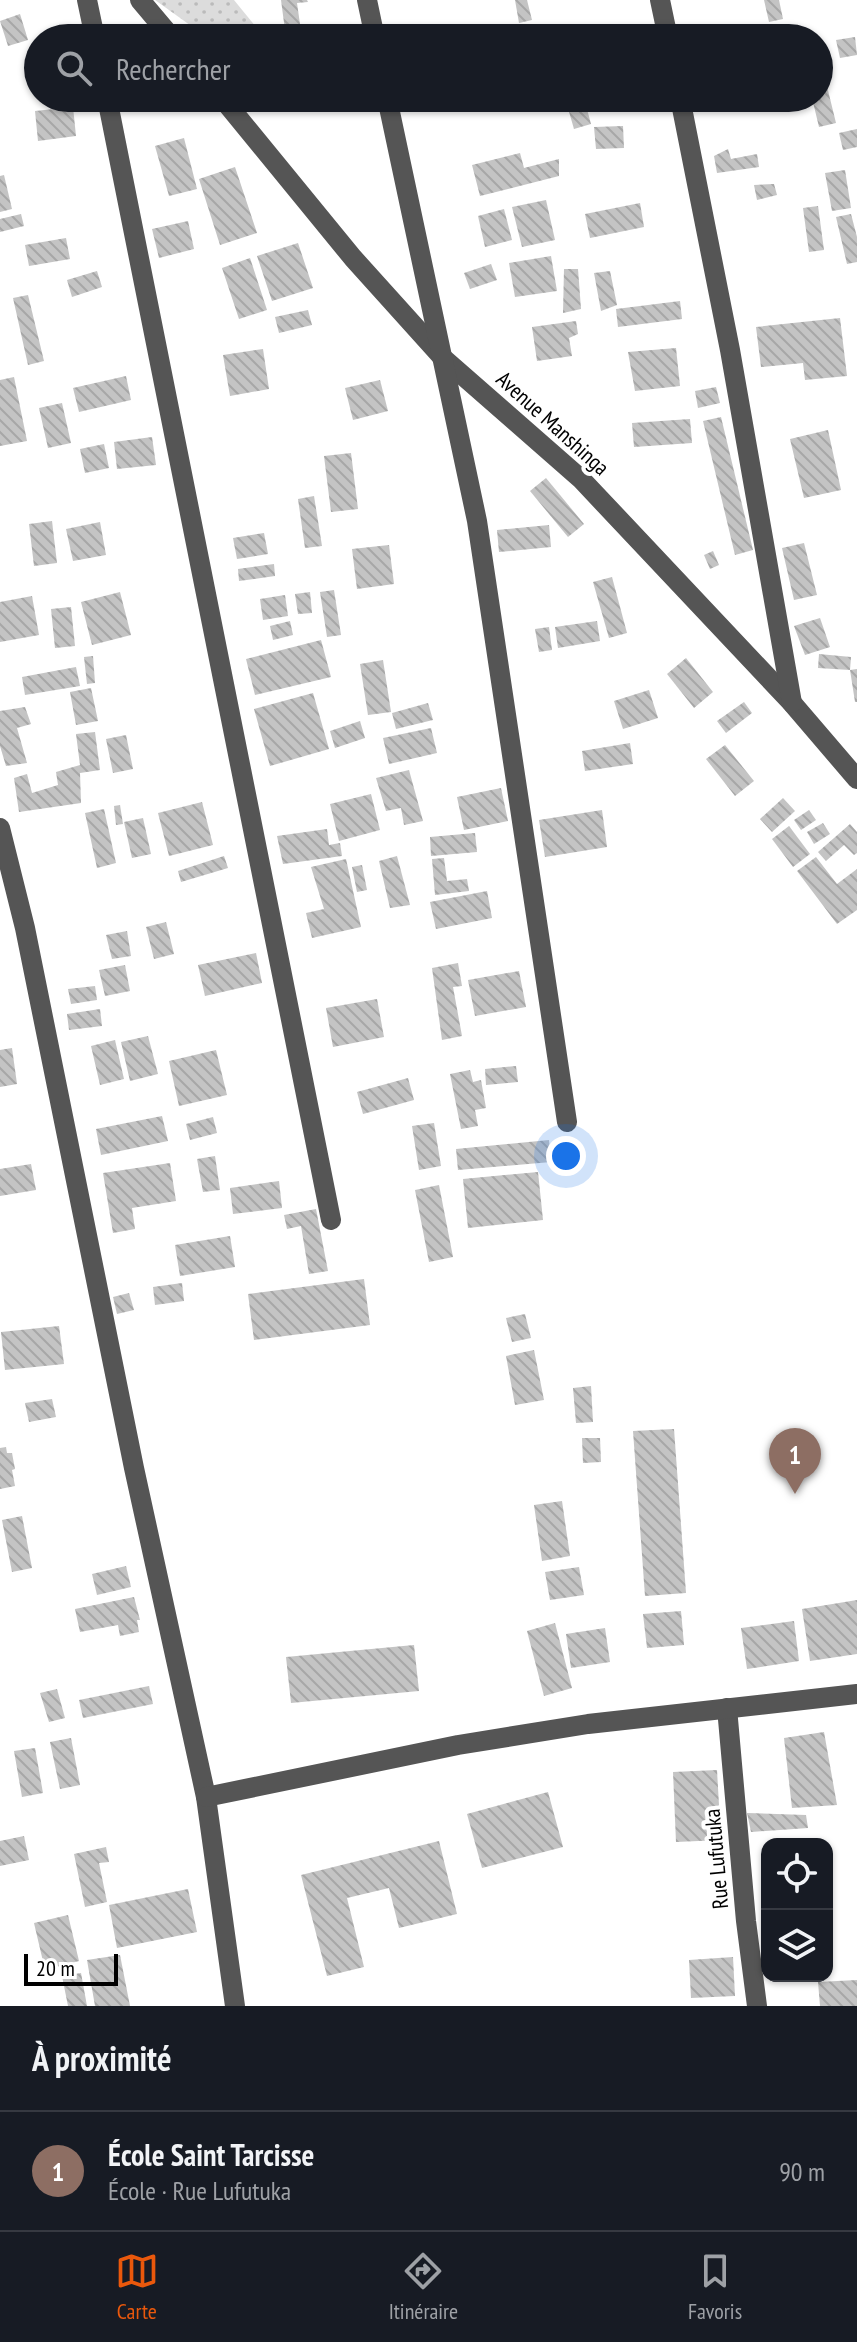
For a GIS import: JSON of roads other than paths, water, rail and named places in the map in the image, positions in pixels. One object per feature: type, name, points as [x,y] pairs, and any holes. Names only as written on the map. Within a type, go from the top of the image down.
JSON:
[{"type":"street","points":[[87,0],[92,24]]},
{"type":"street","points":[[140,0],[160,24]]},
{"type":"street","points":[[367,0],[372,24]]},
{"type":"street","points":[[660,0],[665,24]]},
{"type":"street","points":[[110,112],[331,1220]]},
{"type":"street","name":"Avenue Manshinga","points":[[233,112],[353,258],[444,359],[581,479],[792,703],[857,779]]},
{"type":"street","points":[[390,112],[477,521],[567,1122]]},
{"type":"street","points":[[683,112],[730,350],[792,703]]},
{"type":"street","points":[[0,828],[25,928],[134,1468],[206,1797],[235,2006]]},
{"type":"street","points":[[206,1797],[458,1745],[588,1724],[857,1694]]},
{"type":"street","name":"Rue Lufutuka","points":[[727,1708],[746,1921],[757,2006]]},
{"type":"place","name":"École Saint Tarcisse","points":[[795,1494]]}]
